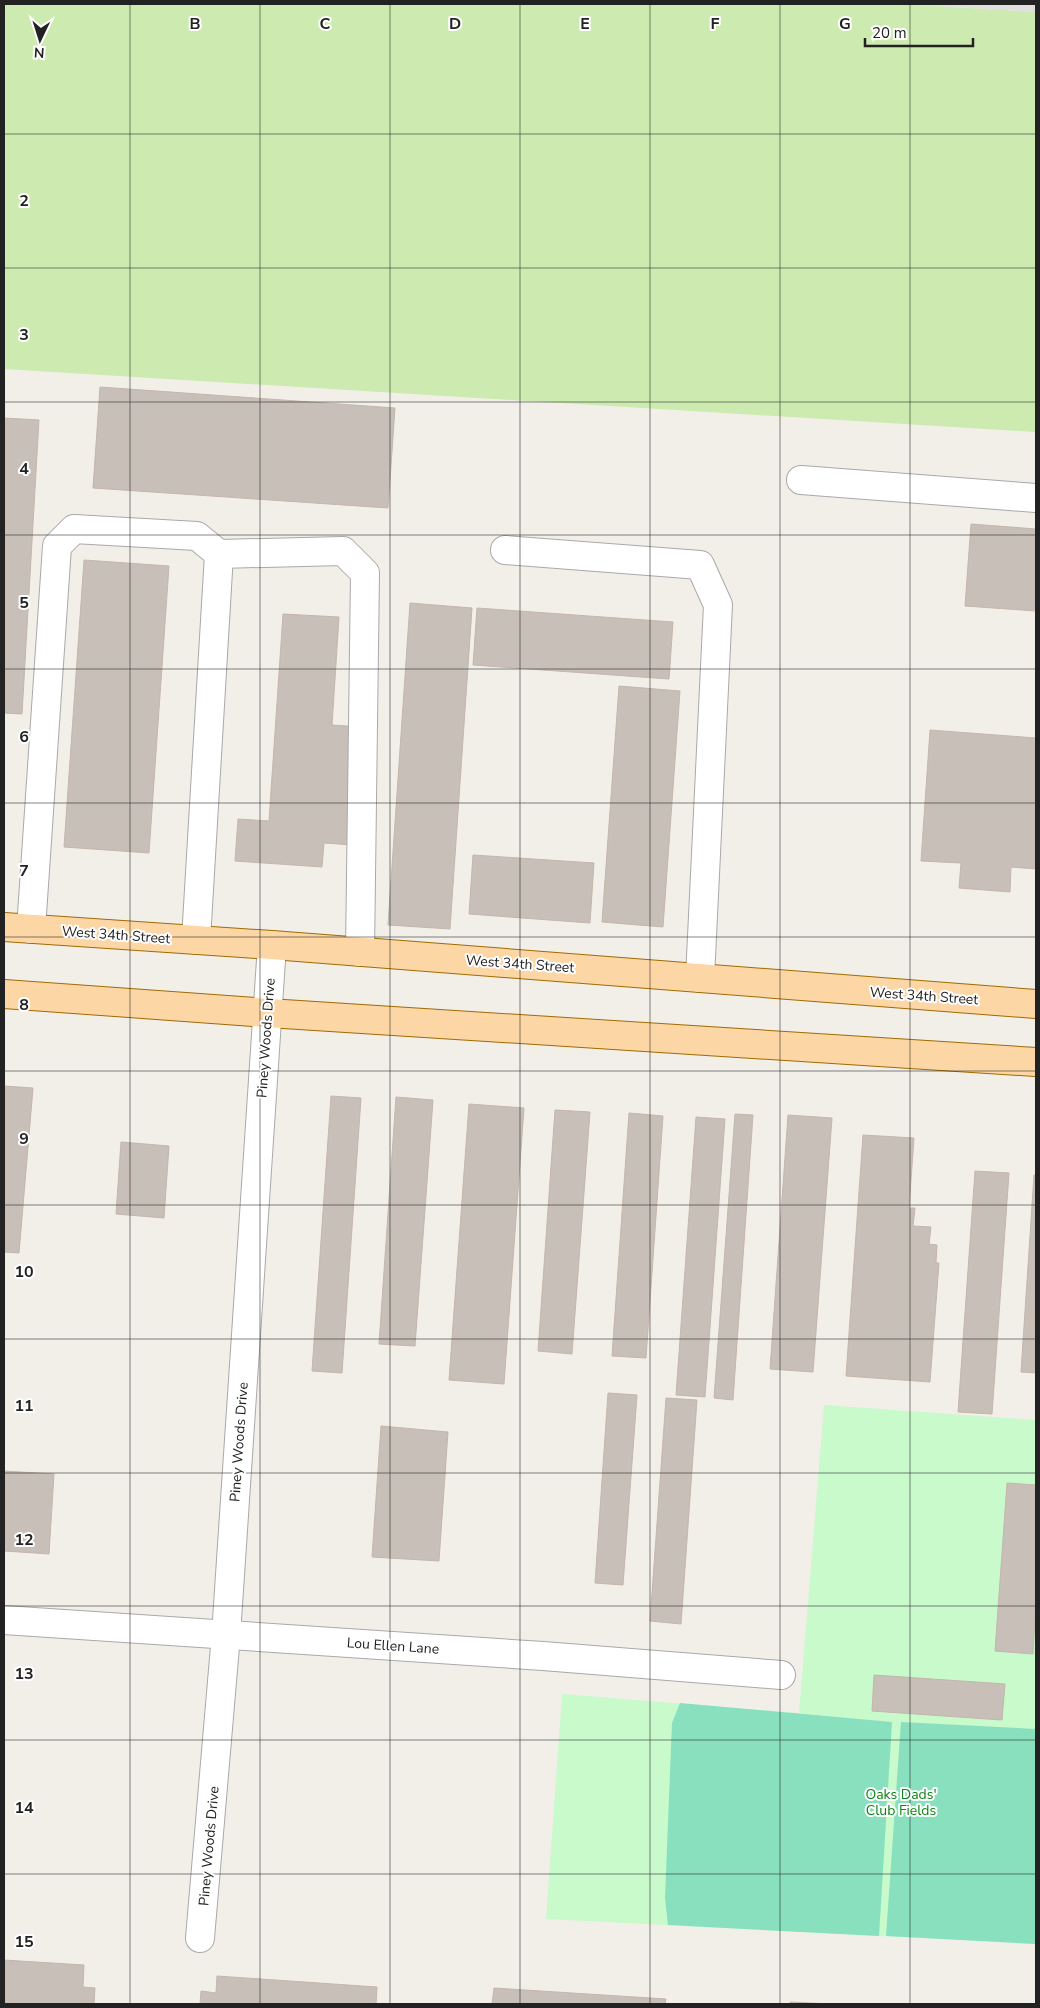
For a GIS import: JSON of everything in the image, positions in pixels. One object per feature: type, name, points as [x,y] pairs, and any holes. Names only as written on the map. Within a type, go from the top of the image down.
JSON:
[{"type":"main road","name":"West 34th Street","points":[[4,927],[272,945],[1036,1004]]},
{"type":"main road","points":[[4,994],[268,1013],[1036,1062]]},
{"type":"street","points":[[802,480],[1036,498]]},
{"type":"street","points":[[32,929],[57,546],[74,529],[197,536],[219,554],[343,551],[365,573],[360,952]]},
{"type":"street","points":[[505,550],[700,565],[718,605],[700,978]]},
{"type":"street","points":[[196,940],[219,554]]},
{"type":"street","name":"Piney Woods Drive","points":[[200,1938],[226,1635],[272,945]]},
{"type":"street","name":"Lou Ellen Lane","points":[[4,1620],[781,1675]]},
{"type":"shaded area","points":[[902,4],[1036,4],[1036,12]]},
{"type":"green space","points":[[4,4],[902,4],[1036,12],[1036,432],[4,369]]},
{"type":"green space","name":"Oaks Dads' Club Fields","points":[[824,1405],[1036,1420],[1036,1944],[546,1919],[562,1694],[799,1713]]},
{"type":"green space","points":[[680,1703],[892,1722],[879,1936],[668,1925],[665,1898],[672,1723]]},
{"type":"green space","points":[[901,1722],[1036,1729],[1036,1944],[886,1936]]},
{"type":"building","points":[[100,387],[395,408],[388,508],[93,488]]},
{"type":"building","points":[[4,418],[39,420],[22,714],[4,713]]},
{"type":"building","points":[[971,524],[1036,529],[1036,611],[965,606]]},
{"type":"building","points":[[84,560],[169,566],[149,853],[64,847]]},
{"type":"building","points":[[410,603],[472,608],[450,929],[388,925]]},
{"type":"building","points":[[477,608],[673,622],[669,679],[473,665]]},
{"type":"building","points":[[283,614],[339,617],[332,725],[361,727],[353,845],[324,843],[322,867],[235,861],[238,819],[269,821]]},
{"type":"building","points":[[619,686],[680,691],[663,927],[602,922]]},
{"type":"building","points":[[930,730],[1036,738],[1036,869],[1011,867],[1010,892],[959,888],[961,863],[921,861]]},
{"type":"building","points":[[473,855],[594,863],[590,923],[469,914]]},
{"type":"building","points":[[4,1086],[33,1088],[19,1253],[4,1252]]},
{"type":"building","points":[[331,1096],[361,1098],[342,1373],[312,1371]]},
{"type":"building","points":[[396,1097],[433,1100],[415,1346],[379,1344]]},
{"type":"building","points":[[469,1104],[524,1108],[504,1384],[449,1380]]},
{"type":"building","points":[[555,1110],[590,1112],[572,1354],[538,1351]]},
{"type":"building","points":[[629,1113],[663,1116],[646,1358],[612,1356]]},
{"type":"building","points":[[735,1114],[753,1115],[733,1400],[714,1398]]},
{"type":"building","points":[[788,1115],[832,1118],[813,1372],[770,1369]]},
{"type":"building","points":[[696,1117],[725,1119],[705,1397],[676,1395]]},
{"type":"building","points":[[863,1135],[914,1138],[909,1208],[915,1208],[913,1226],[931,1227],[929,1244],[937,1245],[936,1263],[939,1263],[930,1382],[846,1376]]},
{"type":"building","points":[[121,1142],[169,1146],[164,1218],[116,1214]]},
{"type":"building","points":[[975,1171],[1009,1173],[992,1414],[958,1412]]},
{"type":"building","points":[[1034,1175],[1036,1175],[1036,1373],[1021,1372]]},
{"type":"building","points":[[608,1393],[637,1395],[623,1585],[595,1583]]},
{"type":"building","points":[[666,1398],[697,1400],[681,1624],[650,1621]]},
{"type":"building","points":[[381,1426],[448,1432],[439,1561],[372,1557]]},
{"type":"building","points":[[4,1471],[54,1474],[49,1554],[4,1551]]},
{"type":"building","points":[[1007,1483],[1036,1485],[1036,1602],[1033,1654],[995,1651]]},
{"type":"building","points":[[874,1675],[1005,1684],[1002,1720],[872,1711]]},
{"type":"building","points":[[4,1960],[84,1965],[83,1987],[95,1988],[94,2004],[4,2004]]},
{"type":"building","points":[[217,1976],[377,1987],[376,2004],[200,2004],[201,1991],[216,1993]]},
{"type":"building","points":[[494,1988],[666,1999],[665,2004],[492,2004]]},
{"type":"building","points":[[790,2002],[831,2004],[790,2004]]}]
